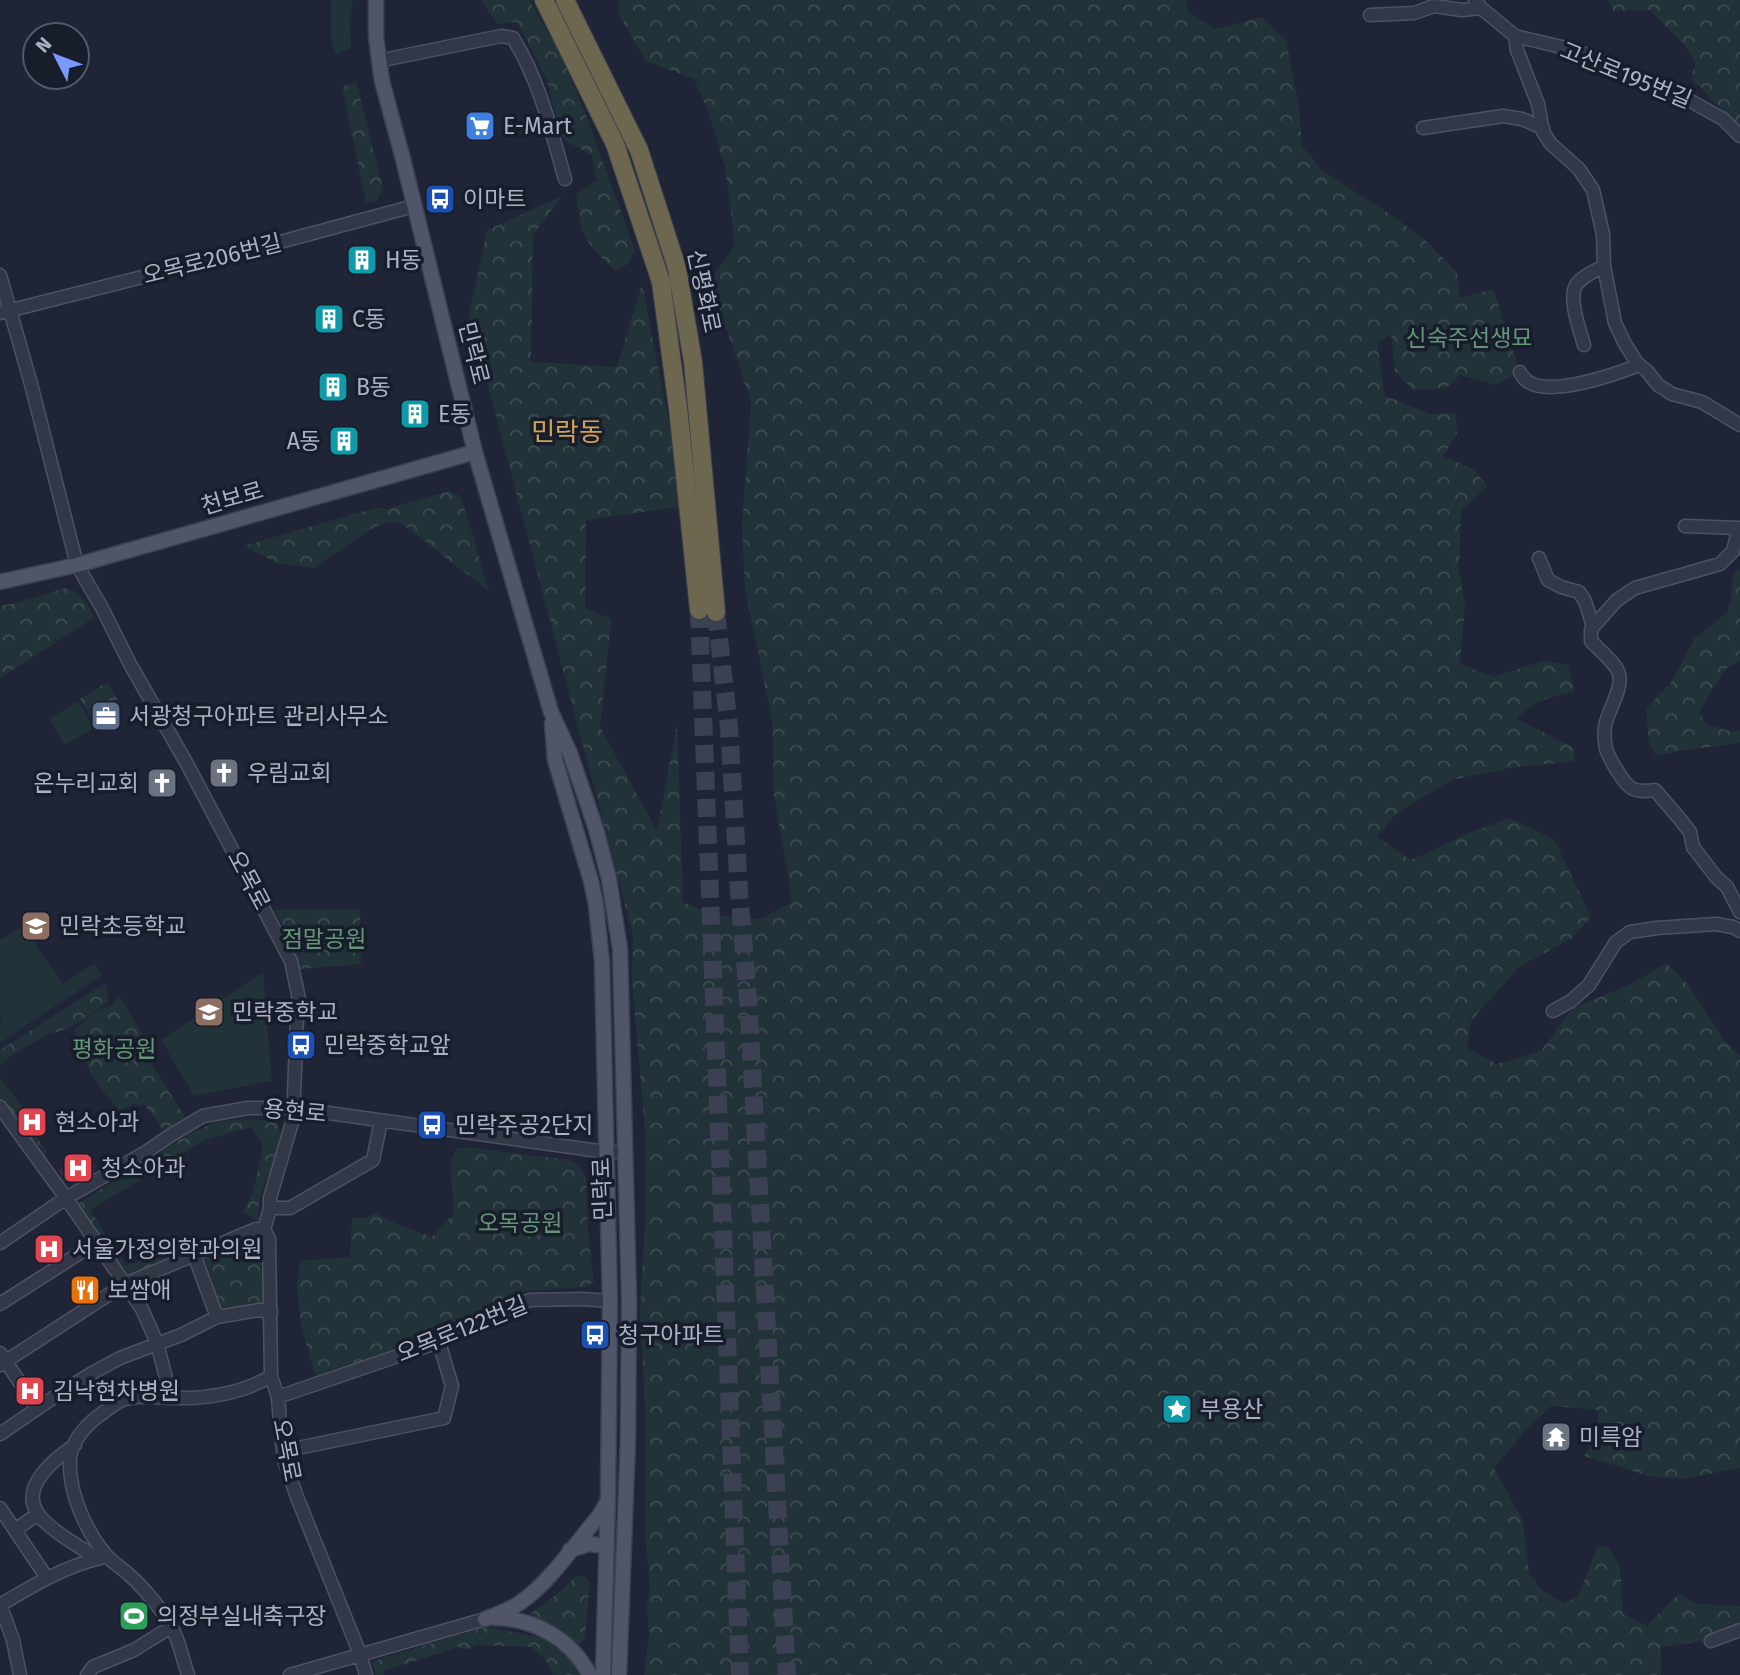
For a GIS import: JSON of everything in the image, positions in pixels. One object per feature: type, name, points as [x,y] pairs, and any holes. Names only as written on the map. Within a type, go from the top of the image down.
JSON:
[{"type":"highway","name":"신평화로","points":[[544,0],[615,144],[661,282],[708,611],[693,362],[677,268],[639,150],[565,0]]},
{"type":"main road","name":"민락로","points":[[376,0],[376,37],[382,80],[475,452],[551,712],[596,829],[611,892],[620,949],[629,1299],[628,1425],[619,1675]]},
{"type":"main road","name":"천보로","points":[[0,582],[77,565],[475,452]]},
{"type":"main road","name":"민락로","points":[[551,712],[555,760],[591,881],[602,962],[610,1301],[603,1675]]},
{"type":"main road","points":[[485,1619],[520,1603],[536,1591],[599,1516],[608,1496]]},
{"type":"main road","points":[[570,1550],[589,1544],[606,1545]]},
{"type":"main road","points":[[485,1619],[518,1620],[541,1628],[570,1649],[590,1675]]},
{"type":"street","points":[[1370,15],[1414,13],[1434,6],[1462,10],[1478,4]]},
{"type":"street","name":"고산로195번길","points":[[1478,4],[1515,36],[1596,58],[1625,76],[1705,107],[1723,119],[1740,136]]},
{"type":"street","points":[[379,61],[501,36],[513,38],[540,90],[563,175]]},
{"type":"street","points":[[1515,36],[1517,50],[1551,144],[1578,169],[1593,190],[1603,234],[1604,266],[1615,323],[1625,344],[1639,365],[1672,394],[1702,402],[1740,425]]},
{"type":"street","points":[[1423,128],[1503,116],[1522,119],[1543,128]]},
{"type":"street","name":"오목로206번길","points":[[5,312],[414,206]]},
{"type":"street","points":[[1584,345],[1573,298],[1576,285],[1604,266]]},
{"type":"street","name":"오목로","points":[[0,275],[5,312],[31,384],[77,565],[187,764],[291,961],[299,999],[293,1119],[270,1198],[264,1230],[269,1239],[271,1376],[278,1397],[285,1463],[366,1675]]},
{"type":"street","points":[[1520,372],[1526,381],[1539,386],[1558,386],[1604,378],[1639,365]]},
{"type":"street","points":[[1685,526],[1738,528],[1740,531],[1733,551],[1720,564],[1635,588],[1617,600],[1591,629],[1591,641],[1619,674],[1618,690],[1605,727],[1606,748],[1626,784],[1642,791],[1655,790],[1679,818],[1690,832],[1693,846],[1727,887],[1740,912]]},
{"type":"street","points":[[1539,558],[1548,580],[1579,592],[1585,601],[1593,626]]},
{"type":"street","points":[[1553,1011],[1571,1001],[1590,985],[1616,942],[1630,932],[1716,924],[1734,927],[1740,931]]},
{"type":"street","points":[[0,1107],[142,1309],[157,1343],[171,1398]]},
{"type":"street","name":"용현로","points":[[0,1243],[66,1198],[204,1116],[248,1108],[293,1108],[607,1152],[624,1152]]},
{"type":"street","points":[[270,1208],[290,1208],[373,1160],[381,1121]]},
{"type":"street","points":[[37,1408],[2,1360],[125,1284],[256,1229],[264,1230]]},
{"type":"street","points":[[0,1304],[97,1242]]},
{"type":"street","points":[[194,1255],[217,1317]]},
{"type":"street","name":"오목로122번길","points":[[278,1397],[439,1342],[485,1318],[530,1300],[610,1301]]},
{"type":"street","points":[[0,1434],[37,1408],[120,1358],[181,1335],[217,1317],[259,1310],[271,1312]]},
{"type":"street","points":[[284,1451],[444,1418],[452,1387],[439,1342]]},
{"type":"street","points":[[102,1558],[95,1538],[79,1509],[70,1456],[77,1439],[92,1420],[121,1401],[149,1396],[195,1398],[222,1394],[257,1385],[271,1376]]},
{"type":"street","points":[[75,1445],[56,1459],[37,1481],[32,1498],[38,1514],[139,1583],[168,1619],[188,1675]]},
{"type":"street","points":[[0,1508],[47,1578]]},
{"type":"street","points":[[15,1530],[38,1514]]},
{"type":"street","points":[[20,1675],[13,1640],[0,1604],[47,1578],[102,1558]]},
{"type":"street","points":[[290,1675],[319,1671],[360,1654],[485,1619]]},
{"type":"street","points":[[87,1675],[93,1667],[134,1650],[171,1627]]},
{"type":"street","points":[[1711,1641],[1740,1629]]},
{"type":"shaded area","name":"청소아과","points":[[88,1152],[96,1166],[94,1173],[77,1184],[64,1182],[58,1170]]},
{"type":"green space","points":[[331,0],[353,0],[351,48],[335,54],[331,39]]},
{"type":"green space","points":[[481,0],[529,0],[559,51],[587,118],[635,250],[628,264],[616,271],[597,253],[582,229],[576,194],[596,181],[592,156],[568,143],[560,133],[547,80],[517,22],[497,24]]},
{"type":"green space","name":"신숙주선생묘","points":[[618,0],[1186,0],[1189,12],[1215,29],[1262,17],[1286,40],[1299,107],[1302,146],[1323,171],[1425,240],[1457,272],[1460,298],[1493,289],[1520,372],[1496,385],[1460,375],[1446,388],[1413,390],[1395,371],[1391,334],[1377,343],[1385,396],[1431,414],[1456,413],[1457,433],[1443,456],[1475,470],[1487,487],[1461,510],[1459,569],[1465,606],[1460,664],[1494,677],[1543,661],[1568,665],[1575,692],[1543,700],[1517,719],[1574,748],[1574,761],[1510,768],[1451,780],[1397,813],[1377,837],[1411,860],[1471,832],[1510,818],[1554,839],[1591,917],[1572,938],[1519,967],[1471,1021],[1467,1048],[1497,1064],[1541,1051],[1573,1008],[1629,985],[1666,963],[1688,985],[1725,1041],[1740,1056],[1740,1468],[1683,1479],[1649,1476],[1584,1456],[1597,1435],[1598,1410],[1551,1406],[1524,1432],[1494,1468],[1523,1521],[1529,1573],[1541,1589],[1563,1603],[1578,1597],[1598,1545],[1608,1547],[1620,1566],[1623,1614],[1647,1626],[1679,1594],[1697,1604],[1740,1606],[1740,1624],[1715,1641],[1661,1648],[1661,1675],[644,1675],[649,1636],[647,1606],[650,1585],[645,1534],[646,1429],[640,1307],[646,1144],[632,979],[633,935],[469,314],[487,230],[562,196],[533,235],[531,362],[617,367],[642,284],[685,506],[586,520],[585,608],[611,619],[600,727],[657,831],[677,724],[683,902],[712,915],[761,919],[792,902],[774,795],[772,720],[745,590],[742,523],[751,403],[728,333],[707,284],[735,245],[725,167],[708,111],[694,79],[646,61],[619,14]]},
{"type":"green space","points":[[1608,0],[1740,0],[1740,126],[1693,82],[1692,74],[1696,63],[1685,46],[1650,10],[1613,11]]},
{"type":"green space","points":[[356,81],[383,189],[376,201],[366,203],[342,87]]},
{"type":"green space","points":[[449,491],[459,495],[464,506],[489,591],[401,523],[386,522],[373,528],[314,568],[277,563],[244,546],[375,508],[388,509]]},
{"type":"green space","points":[[1740,569],[1740,661],[1728,667],[1699,713],[1707,725],[1734,732],[1740,730],[1740,743],[1656,756],[1649,742],[1646,710],[1670,684],[1695,638],[1727,613],[1733,574]]},
{"type":"green space","points":[[65,588],[79,595],[95,617],[0,678],[0,606]]},
{"type":"green space","points":[[107,682],[118,699],[90,716],[80,699]]},
{"type":"green space","points":[[78,701],[94,728],[65,745],[49,719]]},
{"type":"green space","name":"점말공원","points":[[360,909],[361,964],[301,969],[294,946],[274,910]]},
{"type":"green space","points":[[23,926],[63,984],[94,963],[102,975],[0,1043],[0,940]]},
{"type":"green space","points":[[263,972],[272,1081],[194,1096],[161,1040]]},
{"type":"green space","points":[[105,983],[109,1001],[73,1026],[49,1033],[8,1058],[0,1066],[0,1050]]},
{"type":"green space","name":"평화공원","points":[[119,995],[147,1042],[146,1056],[186,1118],[163,1130],[145,1105],[132,1104],[120,1111],[92,1074],[74,1031],[97,1010],[112,1005]]},
{"type":"green space","points":[[0,1078],[22,1106],[33,1133],[47,1151],[44,1162],[0,1102]]},
{"type":"green space","points":[[218,1121],[276,1121],[280,1139],[259,1201],[258,1221],[243,1212],[253,1192],[263,1146],[251,1127],[205,1140],[90,1210],[125,1265],[137,1262],[149,1254],[183,1254],[134,1275],[121,1274],[79,1212],[79,1203],[189,1134]]},
{"type":"green space","name":"오목공원","points":[[464,1147],[570,1160],[580,1166],[586,1178],[594,1282],[586,1287],[526,1291],[485,1307],[422,1344],[318,1383],[301,1327],[297,1285],[300,1261],[350,1257],[352,1218],[365,1218],[375,1213],[432,1237],[454,1213],[450,1164],[456,1149]]},
{"type":"green space","points":[[250,1238],[258,1243],[267,1306],[220,1312],[199,1258]]},
{"type":"green space","points":[[575,1577],[587,1578],[590,1583],[585,1637],[581,1644],[576,1645],[527,1619]]},
{"type":"green space","name":"의정부실내축구장","points":[[136,1606],[145,1617],[132,1627],[123,1616]]},
{"type":"green space","points":[[486,1627],[545,1638],[572,1659],[583,1675],[553,1675],[545,1659],[530,1647],[477,1645],[466,1650],[458,1647],[384,1671],[384,1675],[376,1675],[372,1662]]},
{"type":"tunnel","points":[[699,610],[740,1675]]},
{"type":"tunnel","points":[[716,612],[729,727],[748,999],[787,1675]]},
{"type":"place","name":"E-Mart","points":[[480,126]]},
{"type":"place","name":"이마트","points":[[440,199]]},
{"type":"place","name":"H동","points":[[362,260]]},
{"type":"place","name":"C동","points":[[329,319]]},
{"type":"place","name":"B동","points":[[333,387]]},
{"type":"place","name":"E동","points":[[415,414]]},
{"type":"place","name":"A동","points":[[344,441]]},
{"type":"place","name":"서광청구아파트 관리사무소","points":[[106,716]]},
{"type":"place","name":"우림교회","points":[[224,773]]},
{"type":"place","name":"온누리교회","points":[[162,783]]},
{"type":"place","name":"민락초등학교","points":[[36,926]]},
{"type":"place","name":"민락중학교","points":[[209,1012]]},
{"type":"place","name":"민락중학교앞","points":[[301,1045]]},
{"type":"place","name":"현소아과","points":[[32,1122]]},
{"type":"place","name":"민락주공2단지","points":[[432,1125]]},
{"type":"place","name":"청소아과","points":[[78,1168]]},
{"type":"place","name":"서울가정의학과의원","points":[[49,1249]]},
{"type":"place","name":"보쌈애","points":[[85,1290]]},
{"type":"place","name":"청구아파트","points":[[595,1335]]},
{"type":"place","name":"김낙현차병원","points":[[30,1391]]},
{"type":"place","name":"부용산","points":[[1177,1409]]},
{"type":"place","name":"미륵암","points":[[1556,1437]]},
{"type":"place","name":"의정부실내축구장","points":[[134,1616]]},
{"type":"district","name":"민락동","points":[[567,432]]}]
